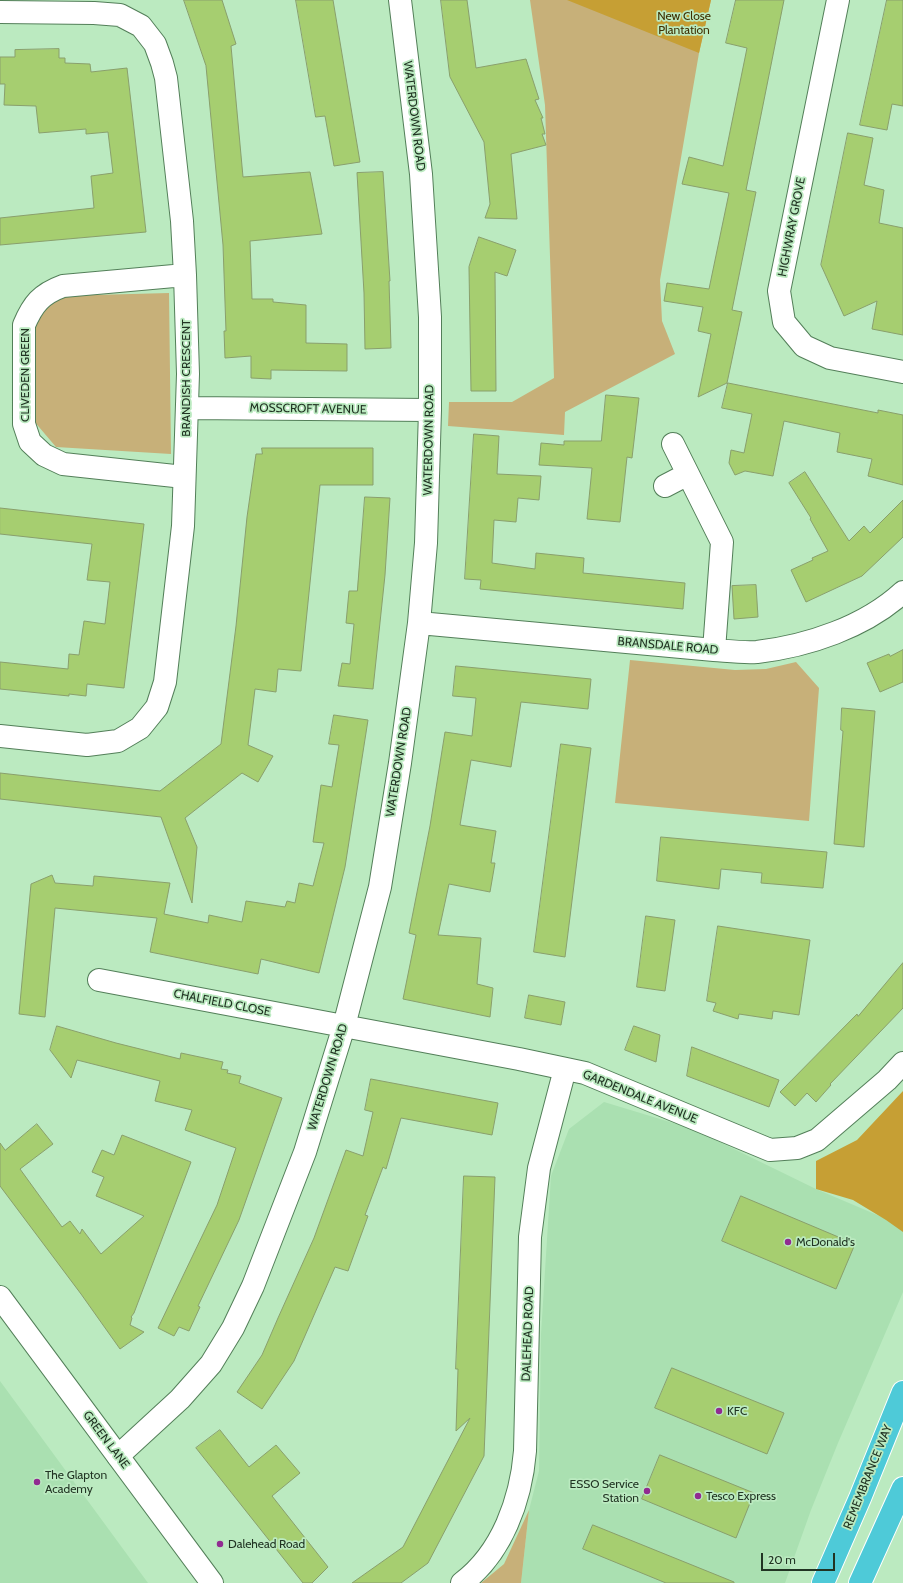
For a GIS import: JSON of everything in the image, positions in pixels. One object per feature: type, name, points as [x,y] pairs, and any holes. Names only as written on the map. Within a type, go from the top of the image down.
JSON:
[{"type":"highway","name":"REMEMBRANCE WAY","points":[[823,1583],[860,1498],[903,1392]]},
{"type":"highway","points":[[860,1583],[903,1488]]},
{"type":"street","name":"WATERDOWN ROAD","points":[[118,1456],[180,1399],[211,1364],[233,1328],[253,1286],[305,1152],[344,1026],[380,887],[400,762],[419,623],[426,543],[430,410],[430,317],[421,174],[400,0]]},
{"type":"street","name":"HIGHWRAY GROVE","points":[[838,0],[779,291],[784,322],[804,346],[830,358],[903,372]]},
{"type":"street","name":"BRANDISH CRESCENT","points":[[0,12],[94,6],[120,15],[141,26],[155,44],[166,78],[181,213],[185,275],[188,374],[183,526],[166,674],[158,707],[140,728],[118,741],[87,745],[0,736]]},
{"type":"street","name":"CLIVEDEN GREEN","points":[[184,477],[63,464],[44,455],[30,442],[24,424],[24,325],[30,311],[38,301],[49,291],[63,286],[185,275]]},
{"type":"street","name":"MOSSCROFT AVENUE","points":[[187,408],[430,410]]},
{"type":"street","points":[[673,444],[722,542],[714,650]]},
{"type":"street","points":[[664,486],[688,474]]},
{"type":"street","name":"BRANSDALE ROAD","points":[[419,623],[714,650],[756,652],[799,644],[830,634],[863,620],[897,598],[903,592]]},
{"type":"street","name":"CHALFIELD CLOSE","points":[[99,980],[344,1026]]},
{"type":"street","name":"GARDENDALE AVENUE","points":[[344,1026],[585,1073],[770,1150],[797,1148],[817,1140],[887,1080],[903,1063]]},
{"type":"street","name":"DALEHEAD ROAD","points":[[462,1583],[472,1575],[495,1546],[512,1512],[523,1472],[525,1451],[530,1237],[539,1168],[565,1069]]},
{"type":"street","name":"GREEN LANE","points":[[0,1297],[212,1583]]},
{"type":"shaded area","points":[[604,1102],[693,1129],[816,1189],[903,1226],[903,1292],[838,1443],[811,1510],[785,1583],[521,1583],[529,1510],[539,1471],[541,1334],[551,1176],[569,1129]]},
{"type":"shaded area","name":"The Glapton Academy","points":[[0,1381],[148,1583],[0,1583]]},
{"type":"green space","points":[[530,0],[711,0],[699,53],[660,280],[662,321],[675,354],[565,412],[564,435],[448,426],[449,402],[512,402],[554,378],[545,105]]},
{"type":"green space","name":"New Close Plantation","points":[[567,0],[711,0],[699,53]]},
{"type":"green space","points":[[169,293],[171,454],[56,447],[33,420],[30,317],[56,296]]},
{"type":"green space","points":[[630,660],[735,670],[766,669],[796,662],[819,688],[809,821],[615,803]]},
{"type":"green space","points":[[903,1091],[903,1232],[853,1200],[816,1189],[816,1161],[857,1140]]},
{"type":"green space","points":[[529,1510],[521,1583],[481,1583],[504,1564]]},
{"type":"building","points":[[184,0],[222,0],[236,44],[231,46],[243,177],[310,172],[322,234],[250,241],[252,299],[273,299],[273,302],[306,305],[306,343],[347,344],[347,371],[271,370],[271,379],[251,378],[251,356],[225,358],[224,331],[226,331],[223,245],[206,66]]},
{"type":"building","points":[[296,0],[333,0],[360,162],[334,166],[325,116],[316,117]]},
{"type":"building","points":[[441,0],[467,0],[476,68],[526,59],[539,99],[535,100],[543,118],[541,118],[545,134],[542,134],[546,145],[511,154],[517,219],[485,218],[490,204],[484,142],[450,77]]},
{"type":"building","points":[[736,0],[784,0],[746,190],[756,192],[732,310],[742,312],[727,383],[698,397],[711,334],[698,331],[703,307],[664,301],[667,283],[709,289],[729,193],[682,184],[689,157],[723,166],[747,48],[726,43]]},
{"type":"building","points":[[887,0],[903,0],[903,106],[892,104],[887,130],[860,125]]},
{"type":"building","points":[[59,49],[59,58],[65,58],[65,63],[90,64],[91,72],[127,68],[146,232],[0,245],[0,218],[94,208],[91,176],[113,173],[108,132],[86,134],[86,129],[39,133],[36,106],[4,105],[5,84],[0,84],[0,57],[15,57],[15,50]]},
{"type":"building","points":[[848,133],[873,138],[864,185],[884,190],[879,223],[903,228],[903,335],[872,329],[877,301],[844,316],[821,265]]},
{"type":"building","points":[[383,172],[390,281],[391,348],[365,349],[364,293],[357,173]]},
{"type":"building","points":[[479,237],[516,250],[507,276],[495,272],[496,391],[471,391],[469,267]]},
{"type":"building","points":[[728,383],[878,413],[878,410],[903,415],[903,485],[868,476],[872,459],[837,452],[840,433],[784,421],[773,476],[745,471],[735,475],[729,463],[731,450],[744,453],[752,414],[722,408]]},
{"type":"building","points":[[606,395],[639,398],[632,458],[627,457],[620,522],[587,519],[592,468],[539,465],[541,443],[564,445],[564,441],[601,441]]},
{"type":"building","points":[[474,434],[499,436],[497,474],[541,476],[539,500],[518,498],[516,522],[494,520],[492,563],[535,569],[536,553],[584,558],[583,573],[685,583],[683,609],[480,589],[481,580],[465,579]]},
{"type":"building","points":[[262,448],[373,448],[373,485],[320,485],[301,671],[278,669],[276,692],[255,689],[248,745],[273,756],[258,782],[242,773],[185,818],[197,847],[192,903],[161,817],[0,799],[0,773],[160,791],[221,744],[236,626],[247,517],[256,454],[262,454]]},
{"type":"building","points":[[805,472],[849,541],[864,526],[870,533],[903,500],[903,537],[862,576],[806,602],[791,570],[828,551],[810,519],[811,518],[789,483]]},
{"type":"building","points":[[365,497],[390,498],[385,575],[373,689],[338,686],[342,663],[350,664],[354,624],[346,623],[349,591],[357,591]]},
{"type":"building","points":[[0,508],[144,524],[124,688],[87,684],[86,696],[69,694],[69,696],[0,689],[0,662],[68,669],[69,654],[79,655],[84,621],[105,624],[110,582],[87,580],[92,544],[0,534]]},
{"type":"building","points":[[756,585],[758,617],[734,619],[732,586]]},
{"type":"building","points":[[903,650],[903,682],[880,692],[867,663],[889,654],[890,656]]},
{"type":"building","points":[[456,666],[591,679],[588,709],[521,702],[511,767],[471,760],[460,825],[496,831],[491,863],[495,863],[490,892],[449,884],[438,935],[481,938],[477,984],[493,988],[490,1017],[403,999],[416,935],[409,933],[430,826],[445,732],[472,736],[476,698],[453,696]]},
{"type":"building","points":[[842,708],[875,711],[864,847],[834,844],[843,731],[841,730]]},
{"type":"building","points":[[334,715],[368,720],[345,867],[319,973],[261,959],[258,974],[150,952],[157,918],[55,908],[45,1017],[19,1014],[31,884],[52,875],[55,883],[93,886],[94,876],[170,883],[164,914],[208,923],[209,915],[242,922],[246,901],[285,907],[287,901],[295,903],[299,883],[313,886],[324,843],[313,842],[321,785],[332,787],[339,745],[329,744]]},
{"type":"building","points":[[561,744],[591,748],[565,957],[534,952]]},
{"type":"building","points":[[661,837],[827,852],[823,888],[761,883],[762,873],[721,869],[719,889],[657,881]]},
{"type":"building","points":[[646,916],[675,920],[665,991],[637,987]]},
{"type":"building","points":[[718,926],[810,940],[799,1015],[773,1011],[772,1019],[739,1014],[738,1019],[713,1011],[716,1003],[707,1001]]},
{"type":"building","points":[[903,963],[903,1008],[830,1084],[831,1085],[816,1102],[807,1093],[795,1106],[780,1092],[857,1014],[858,1016]]},
{"type":"building","points":[[529,995],[565,1002],[561,1025],[525,1018]]},
{"type":"building","points":[[57,1026],[180,1059],[181,1053],[223,1062],[221,1069],[228,1070],[227,1073],[241,1076],[239,1083],[282,1098],[239,1220],[198,1306],[200,1307],[189,1331],[179,1327],[174,1336],[158,1328],[217,1205],[236,1148],[185,1130],[192,1110],[155,1101],[160,1081],[77,1060],[71,1078],[50,1050]]},
{"type":"building","points":[[634,1026],[660,1035],[656,1062],[625,1050]]},
{"type":"building","points":[[692,1047],[779,1080],[769,1107],[687,1076]]},
{"type":"building","points":[[371,1079],[498,1103],[492,1135],[401,1118],[386,1169],[383,1167],[365,1215],[368,1216],[348,1271],[335,1267],[294,1361],[262,1409],[237,1392],[262,1355],[314,1238],[346,1150],[363,1156],[373,1112],[365,1110]]},
{"type":"building","points":[[37,1124],[53,1144],[20,1169],[62,1227],[70,1221],[80,1234],[82,1229],[101,1254],[144,1216],[96,1196],[104,1177],[92,1172],[102,1150],[114,1155],[122,1135],[191,1162],[134,1313],[131,1317],[130,1325],[144,1332],[120,1349],[81,1294],[0,1186],[0,1143],[5,1150]]},
{"type":"building","points":[[464,1176],[495,1177],[484,1456],[428,1563],[401,1583],[352,1583],[403,1547],[470,1418],[456,1431],[458,1369],[456,1369]]},
{"type":"building","name":"McDonald's","points":[[741,1196],[855,1244],[836,1289],[722,1241]]},
{"type":"building","name":"KFC","points":[[672,1368],[784,1413],[767,1454],[655,1408]]},
{"type":"building","points":[[220,1430],[249,1467],[276,1445],[300,1473],[272,1496],[328,1567],[312,1583],[303,1583],[196,1448]]},
{"type":"building","name":"Tesco Express","points":[[660,1455],[754,1493],[736,1538],[642,1499]]},
{"type":"building","points":[[593,1525],[734,1583],[666,1583],[583,1549]]},
{"type":"place","name":"McDonald's","points":[[788,1242]]},
{"type":"place","name":"KFC","points":[[719,1411]]},
{"type":"place","name":"The Glapton Academy","points":[[37,1482]]},
{"type":"place","name":"ESSO Service Station","points":[[647,1491]]},
{"type":"place","name":"Tesco Express","points":[[698,1496]]},
{"type":"place","name":"Dalehead Road","points":[[220,1544]]}]
